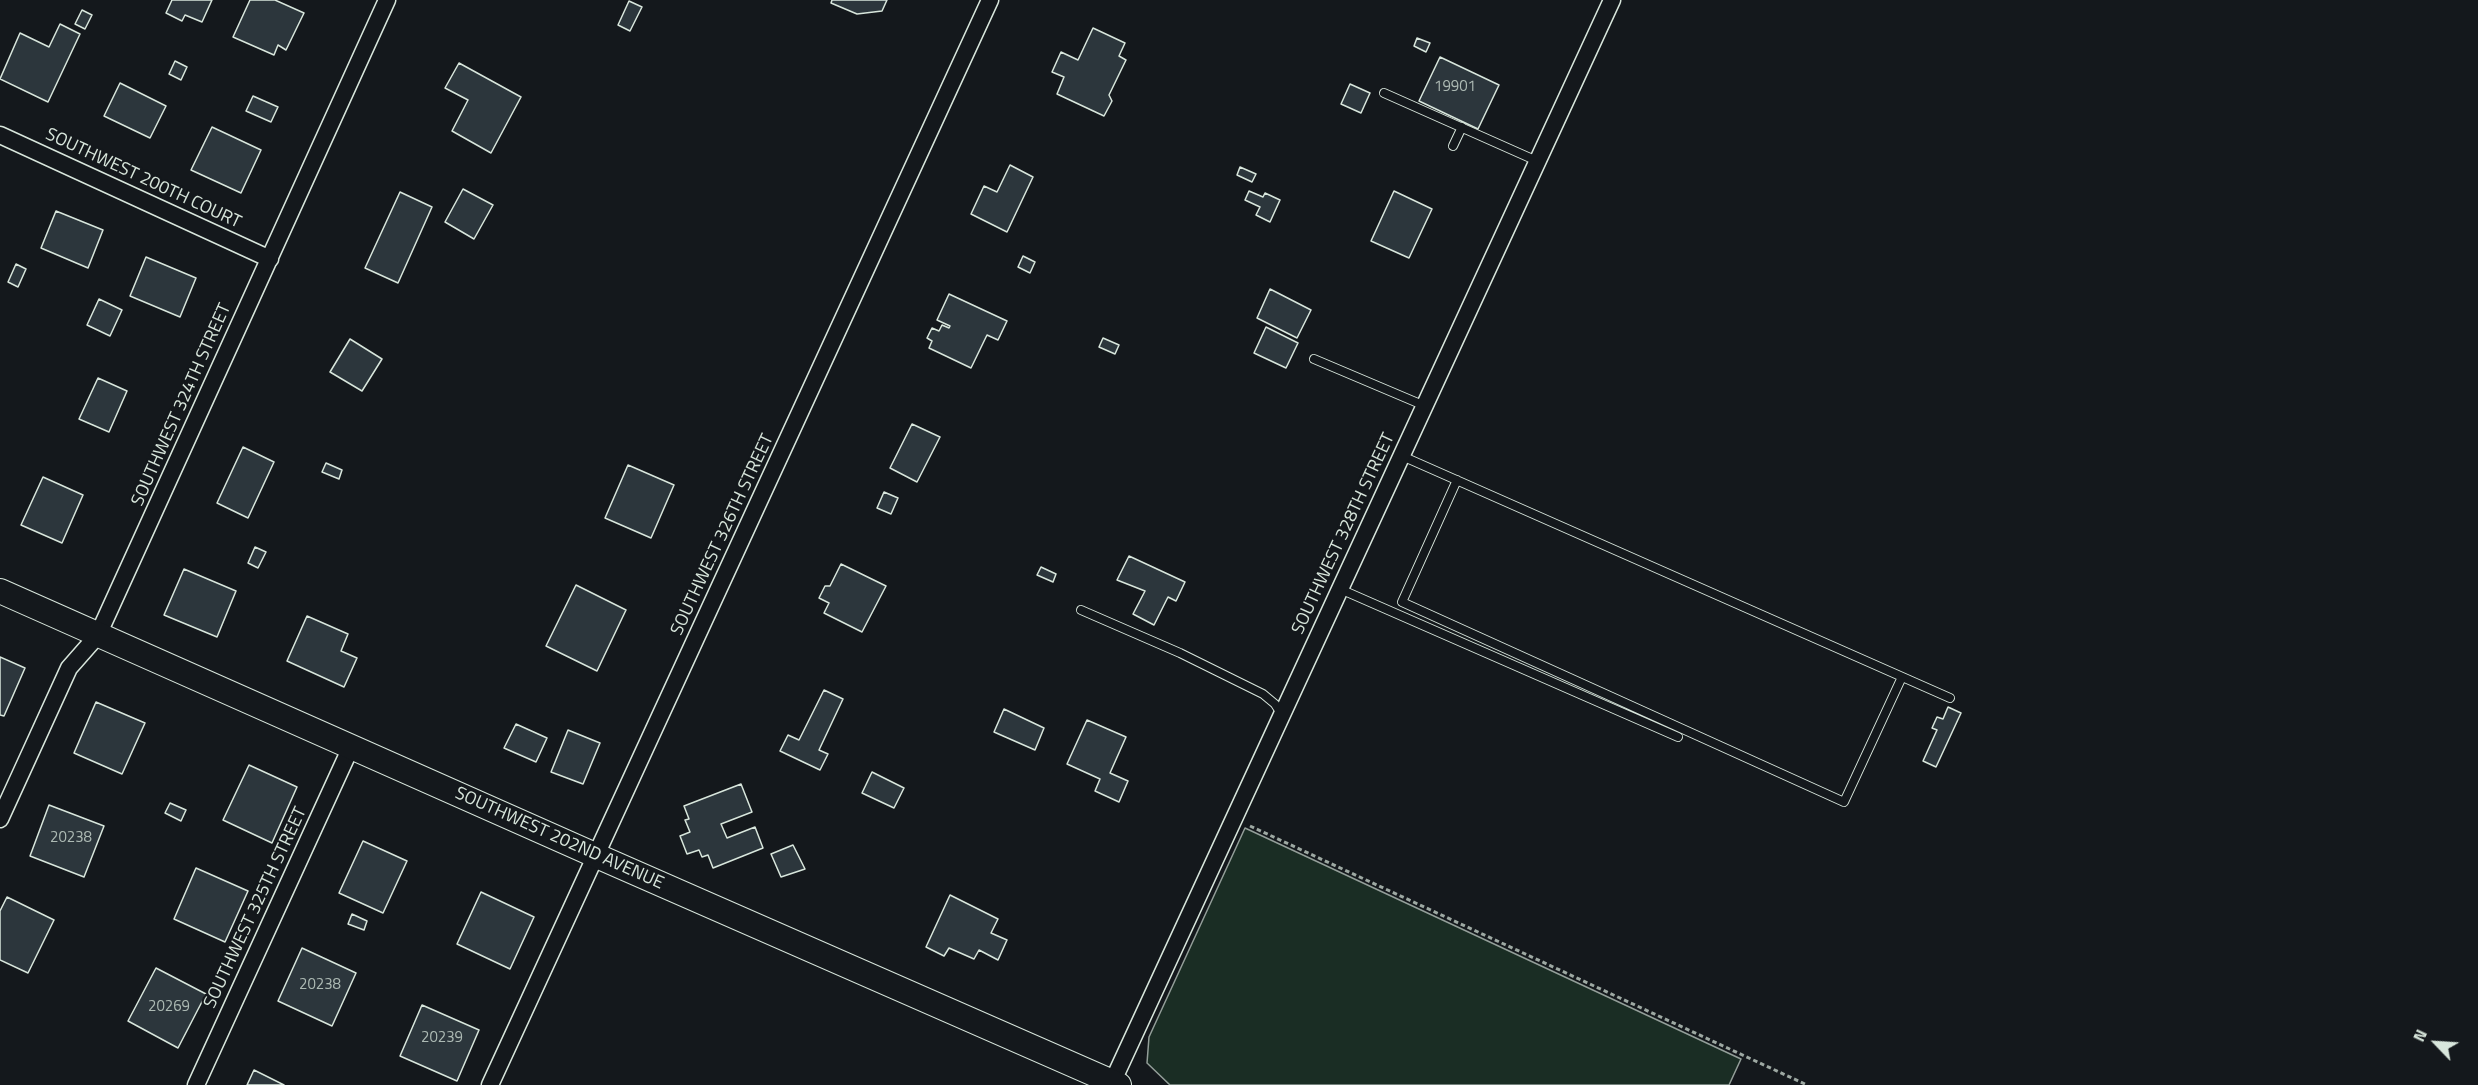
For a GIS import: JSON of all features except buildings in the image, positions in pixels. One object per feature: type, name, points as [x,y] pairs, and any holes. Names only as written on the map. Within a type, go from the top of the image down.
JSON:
[{"type":"street","name":"SOUTHWEST 324TH STREET","points":[[0,819],[69,668],[98,635],[386,0]]},
{"type":"street","name":"SOUTHWEST 326TH STREET","points":[[490,1085],[990,0]]},
{"type":"street","name":"SOUTHWEST 328TH STREET","points":[[1115,1084],[1234,819],[1612,0]]},
{"type":"street","name":"SOUTHWEST 200TH COURT","points":[[0,135],[270,259]]},
{"type":"street","name":"SOUTHWEST 202ND AVENUE","points":[[0,591],[1115,1084]]},
{"type":"street","name":"SOUTHWEST 325TH STREET","points":[[196,1085],[351,747]]},
{"type":"lane","points":[[1383,93],[1537,161]]},
{"type":"lane","points":[[1453,146],[1462,128]]},
{"type":"lane","points":[[1314,359],[1425,406]]},
{"type":"lane","points":[[1402,456],[1950,698]]},
{"type":"lane","points":[[1457,480],[1402,602],[1707,742],[1844,802],[1902,676]]},
{"type":"lane","points":[[1340,589],[1678,737]]},
{"type":"lane","points":[[1081,610],[1180,652],[1263,694],[1275,704],[1282,715]]},
{"type":"path","points":[[1234,819],[1807,1085]]},
{"type":"green space","points":[[1245,828],[1741,1059],[1729,1085],[1170,1085],[1147,1063],[1149,1037]]}]
